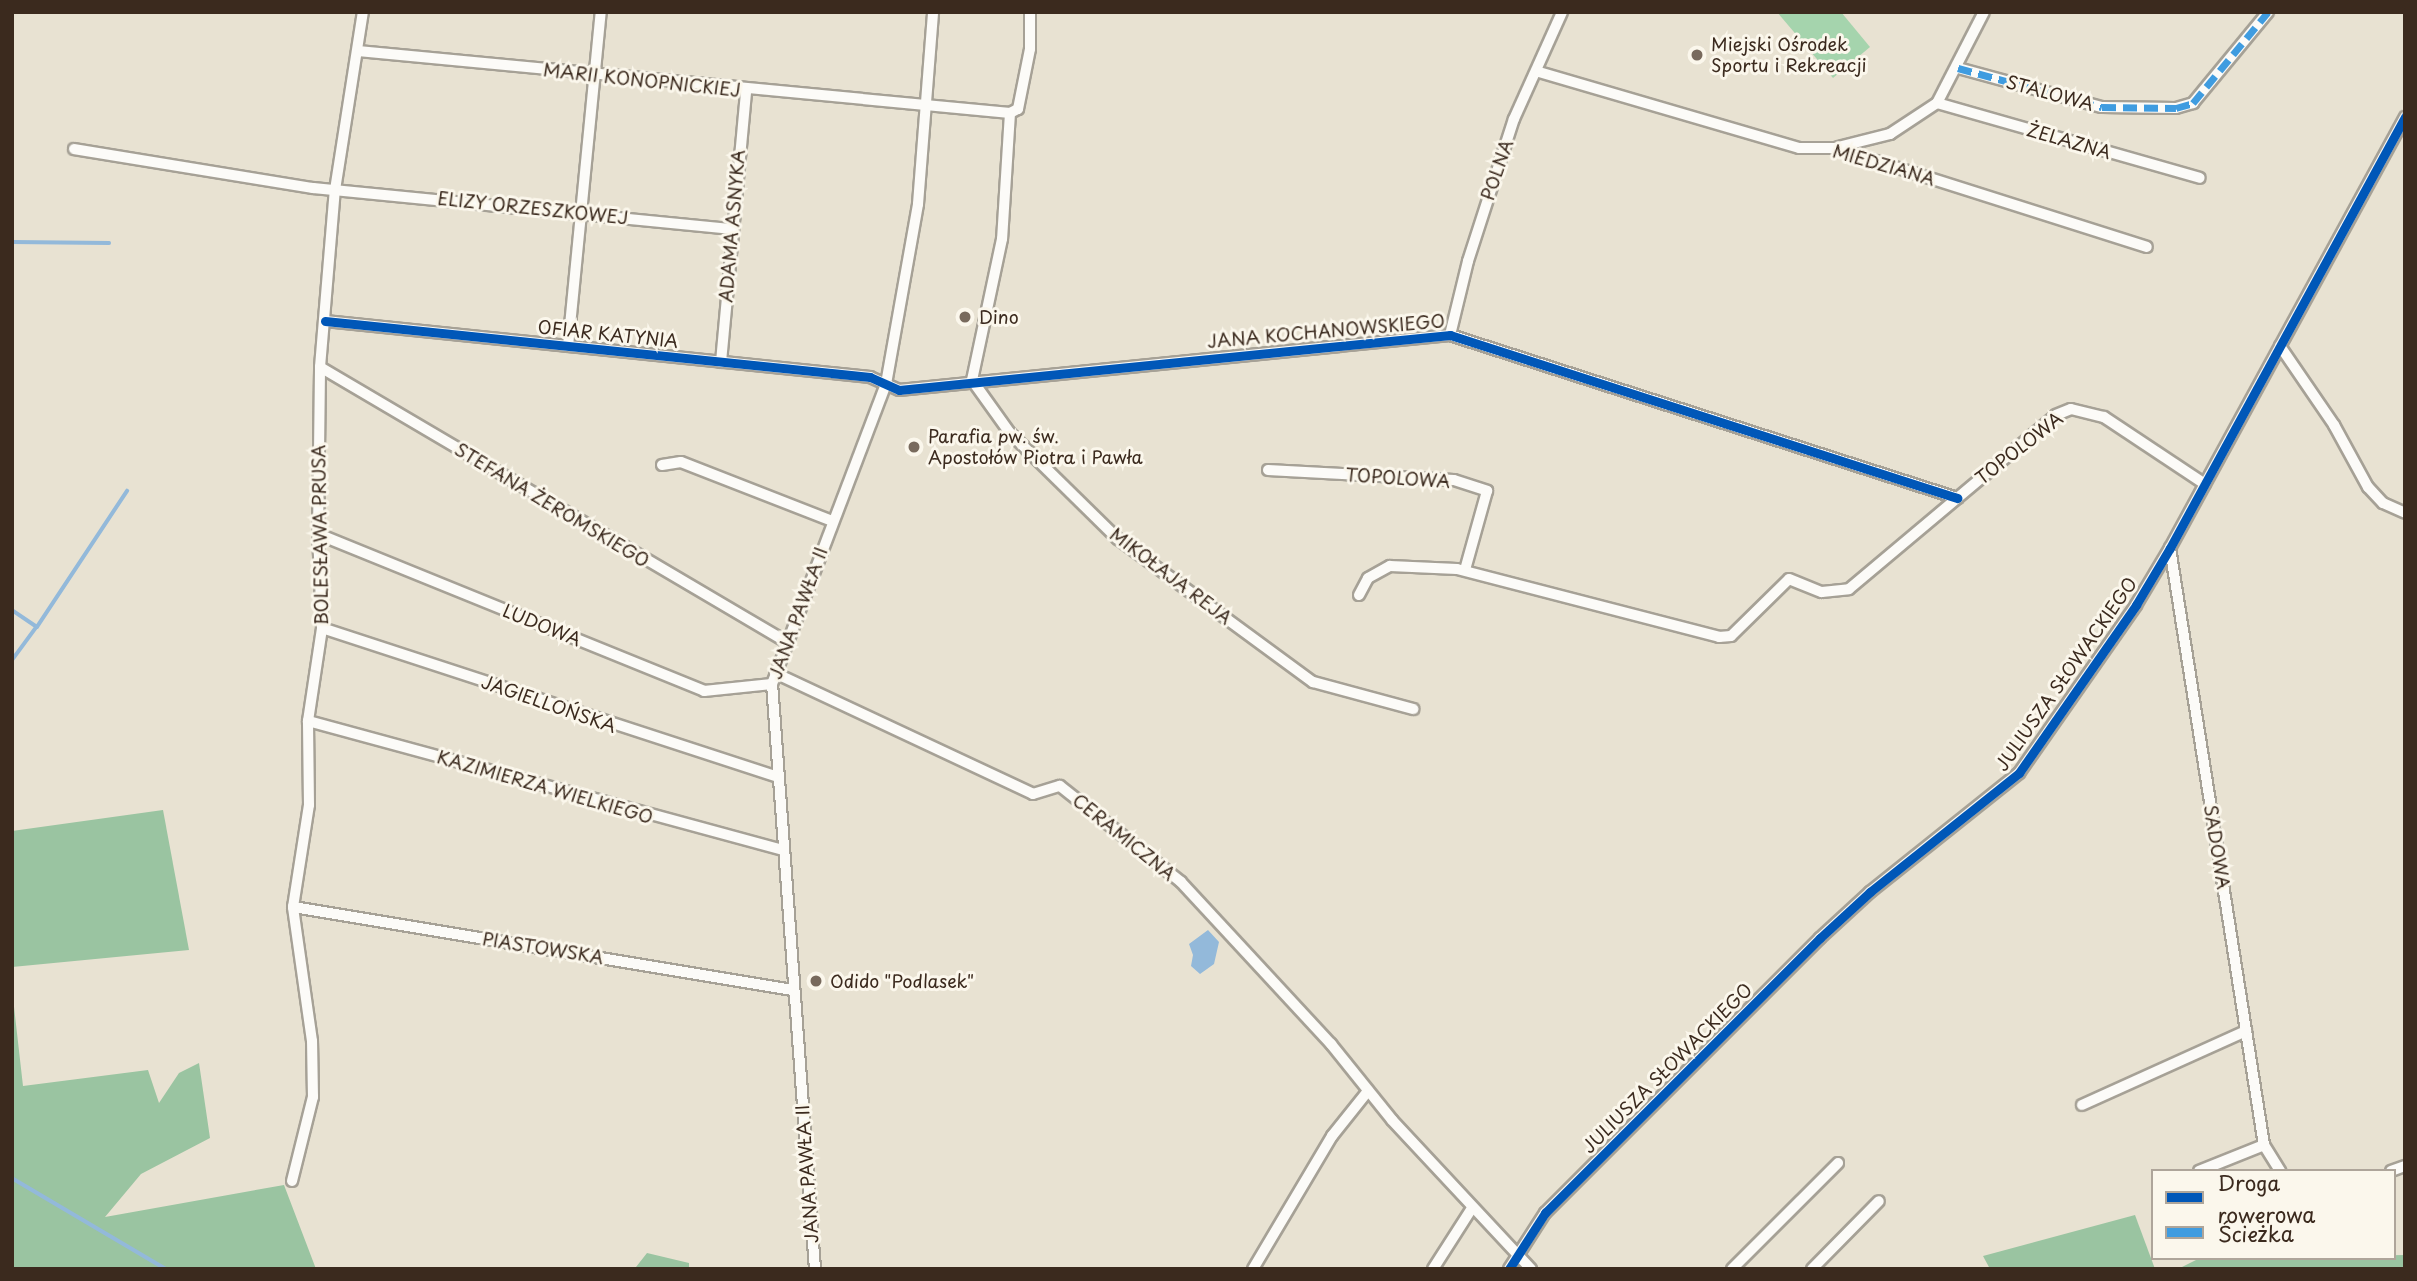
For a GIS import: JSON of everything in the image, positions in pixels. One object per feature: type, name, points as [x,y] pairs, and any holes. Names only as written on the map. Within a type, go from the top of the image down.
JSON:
[{"type":"street","name":"BOLESŁAWA PRUSA","points":[[292,1181],[313,1097],[312,1041],[293,907],[309,805],[308,720],[322,628],[318,534],[320,367],[335,190],[363,12]]},
{"type":"street","points":[[569,346],[601,12]]},
{"type":"street","name":"JANA PAWŁA II","points":[[815,1269],[782,850],[773,679],[785,641],[886,384],[912,250],[927,106],[933,12]]},
{"type":"street","points":[[972,380],[1002,239],[1010,113],[1018,109],[1030,49],[1030,12]]},
{"type":"street","name":"POLNA","points":[[1450,335],[1468,261],[1514,119],[1539,72],[1562,12]]},
{"type":"street","points":[[1835,148],[1890,134],[1937,103],[1958,68],[1984,12]]},
{"type":"street","name":"STALOWA","points":[[1958,68],[2102,107],[2165,108],[2193,103],[2268,12]]},
{"type":"street","name":"MARII KONOPNICKIEJ","points":[[358,51],[1010,113]]},
{"type":"street","name":"MIEDZIANA","points":[[1539,72],[1799,148],[1835,148],[2147,247]]},
{"type":"street","name":"ADAMA ASNYKA","points":[[721,362],[730,229],[746,90]]},
{"type":"street","name":"ŻELAZNA","points":[[1937,103],[2200,178]]},
{"type":"street","name":"JULIUSZA SŁOWACKIEGO","points":[[1509,1269],[1545,1213],[1828,930],[2019,773],[2136,606],[2405,117]]},
{"type":"street","name":"ELIZY ORZESZKOWEJ","points":[[74,149],[335,190],[582,212],[730,229]]},
{"type":"street","name":"OFIAR KATYNIA","points":[[326,321],[870,377],[886,384]]},
{"type":"street","name":"JANA KOCHANOWSKIEGO","points":[[886,384],[899,390],[972,380],[1450,335],[1956,498]]},
{"type":"street","points":[[2280,346],[2334,425],[2368,487],[2383,502],[2405,513]]},
{"type":"street","name":"STEFANA ŻEROMSKIEGO","points":[[320,367],[785,641]]},
{"type":"street","name":"MIKOŁAJA REJA","points":[[972,380],[1010,433],[1118,539],[1313,682],[1413,709]]},
{"type":"street","name":"TOPOLOWA","points":[[1359,596],[1368,578],[1390,566],[1465,570],[1719,637],[1731,636],[1789,579],[1822,592],[1849,589],[2056,415],[2078,409],[2104,417],[2205,484]]},
{"type":"street","points":[[662,465],[681,462],[832,521]]},
{"type":"street","name":"TOPOLOWA","points":[[1268,470],[1454,480],[1486,491],[1465,570]]},
{"type":"street","name":"LUDOWA","points":[[318,534],[704,691],[773,679]]},
{"type":"street","name":"SADOWA","points":[[2170,548],[2264,1146],[2279,1169]]},
{"type":"street","name":"JAGIELLOŃSKA","points":[[322,628],[777,777]]},
{"type":"street","name":"CERAMICZNA","points":[[773,679],[1033,794],[1060,786],[1181,882],[1331,1044],[1368,1091],[1472,1208],[1531,1269]]},
{"type":"street","name":"KAZIMIERZA WIELKIEGO","points":[[308,720],[782,850]]},
{"type":"street","name":"PIASTOWSKA","points":[[293,907],[793,990]]},
{"type":"street","points":[[2082,1105],[2246,1031]]},
{"type":"street","points":[[1253,1269],[1332,1136],[1368,1091]]},
{"type":"street","points":[[2204,1169],[2264,1146]]},
{"type":"street","points":[[1732,1269],[1838,1163]]},
{"type":"street","points":[[1812,1269],[1879,1201]]},
{"type":"street","points":[[1433,1269],[1472,1208]]},
{"type":"green space","points":[[1777,12],[1841,12],[1870,47],[1833,78]]},
{"type":"green space","points":[[163,810],[189,950],[12,967],[12,831]]},
{"type":"green space","points":[[12,989],[23,1086],[148,1070],[159,1103],[179,1073],[199,1063],[210,1138],[141,1174],[105,1217],[284,1185],[316,1269],[12,1269]]},
{"type":"green space","points":[[2135,1215],[2155,1269],[1990,1269],[1983,1256]]},
{"type":"green space","points":[[647,1253],[689,1263],[689,1269],[612,1269],[636,1267]]},
{"type":"green space","points":[[2396,1255],[2405,1255],[2405,1269],[2178,1269],[2196,1260],[2396,1260]]},
{"type":"water","points":[[1208,930],[1219,942],[1214,964],[1200,974],[1191,966],[1193,955],[1189,944]]},
{"type":"waterway","points":[[12,242],[109,243]]},
{"type":"waterway","points":[[37,627],[127,491]]},
{"type":"waterway","points":[[12,610],[37,627],[12,661]]},
{"type":"waterway","points":[[12,1178],[166,1269]]},
{"type":"marked path","points":[[1958,68],[2102,107],[2176,108],[2193,103],[2268,12]]},
{"type":"cycle path","points":[[1509,1269],[1545,1213],[1820,938],[1870,892],[2019,773],[2136,605],[2170,548],[2405,117]]},
{"type":"cycle path","points":[[325,321],[870,377],[899,390],[1450,335],[1957,498]]},
{"type":"place","name":"Miejski Ośrodek Sportu i Rekreacji","points":[[1697,55]]},
{"type":"place","name":"Dino","points":[[965,317]]},
{"type":"place","name":"Parafia pw. św. Apostołów Piotra i Pawła","points":[[914,447]]},
{"type":"place","name":"Odido \"Podlasek\"","points":[[816,981]]}]
